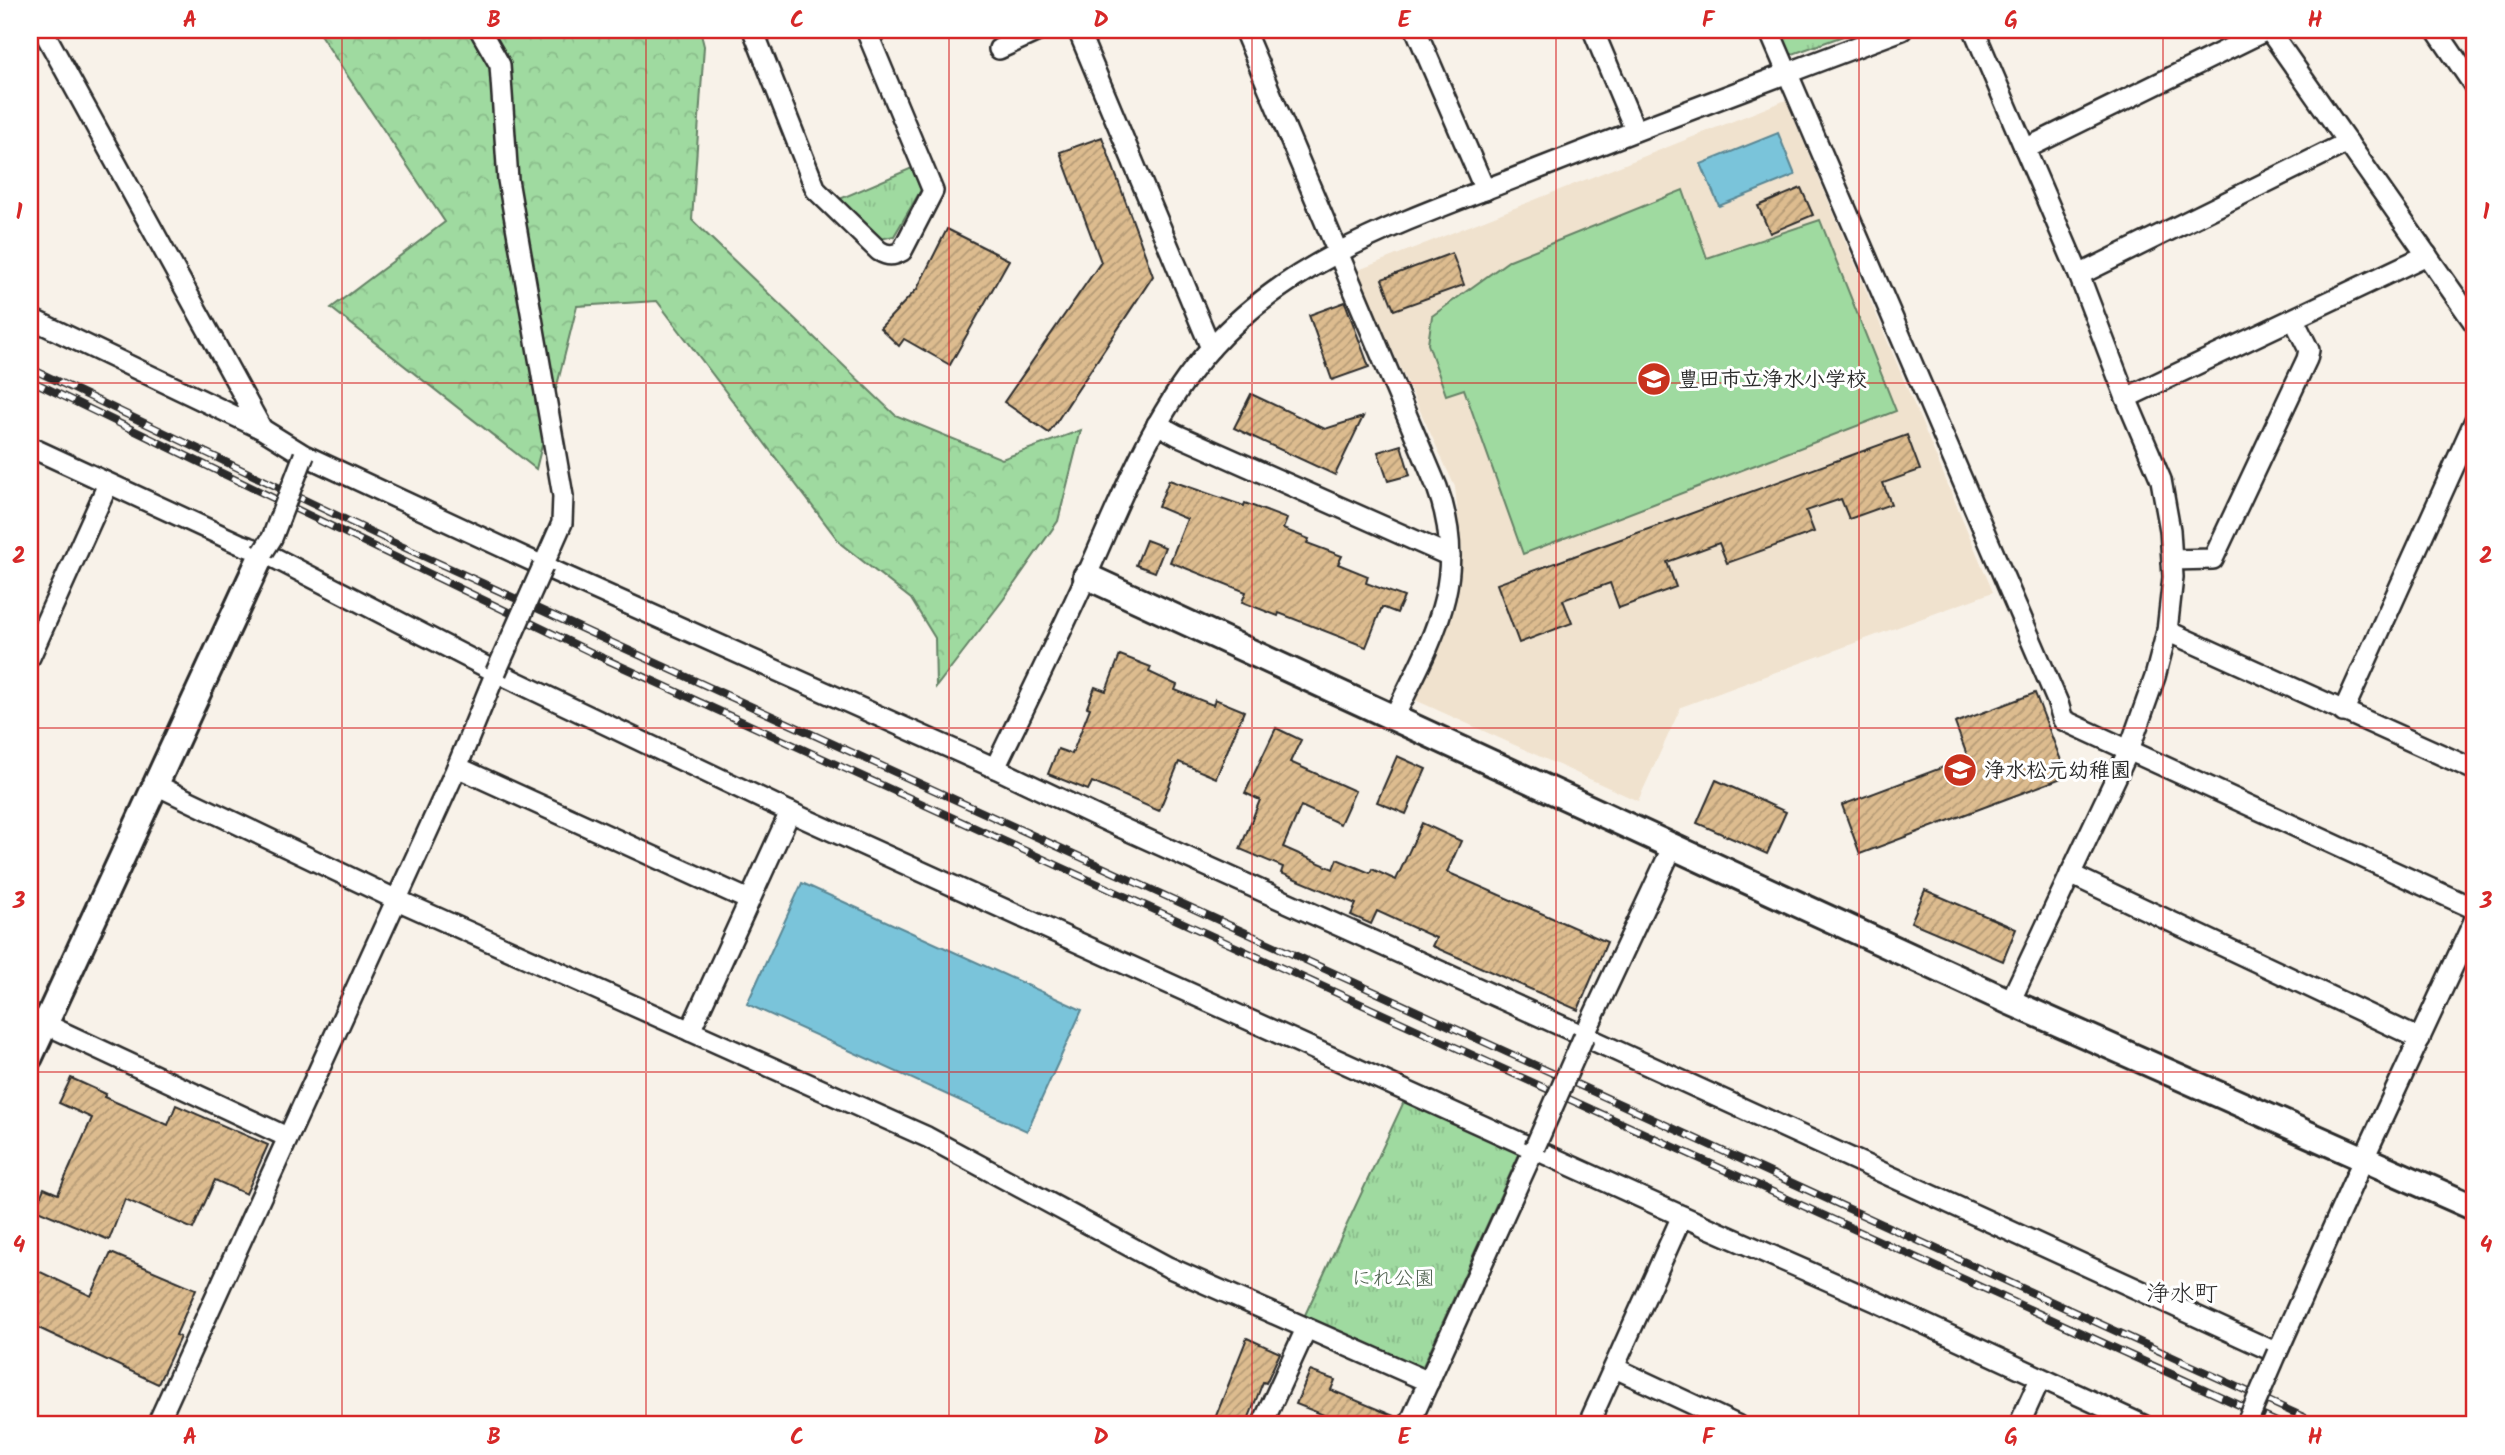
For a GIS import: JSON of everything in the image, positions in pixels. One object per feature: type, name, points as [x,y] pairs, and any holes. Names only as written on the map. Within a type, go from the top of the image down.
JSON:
[{"type":"street","points":[[43,30],[262,429]]},
{"type":"street","points":[[157,1425],[457,766],[562,523],[564,496],[508,180],[500,65],[480,30]]},
{"type":"street","points":[[753,30],[816,191],[879,251],[887,255],[896,254],[902,251],[933,191],[866,30]]},
{"type":"street","points":[[999,49],[1040,30]]},
{"type":"street","points":[[1079,30],[1211,348]]},
{"type":"street","points":[[1244,30],[1437,486],[1450,528],[1448,579],[1440,619],[1394,716]]},
{"type":"street","points":[[1416,30],[1485,190]]},
{"type":"street","points":[[1593,30],[1635,130]]},
{"type":"street","points":[[1769,30],[2063,720],[2475,909]]},
{"type":"street","points":[[995,768],[1086,576],[1135,464],[1157,424],[1183,383],[1211,348],[1247,312],[1287,281],[1338,251],[1635,130],[1902,30]]},
{"type":"street","points":[[1974,30],[2080,275],[2126,398],[2161,480],[2170,530],[2173,577],[2167,631],[2155,677],[2129,750],[2010,1002]]},
{"type":"street","points":[[2025,149],[2268,30],[2475,324]]},
{"type":"street","points":[[2436,30],[2475,87]]},
{"type":"street","points":[[2080,275],[2347,142]]},
{"type":"street","points":[[2126,398],[2427,255]]},
{"type":"street","points":[[30,318],[262,429],[304,455],[543,566],[995,768],[2277,1353]]},
{"type":"street","points":[[2172,559],[2213,559],[2307,359],[2309,350],[2294,320]]},
{"type":"street","points":[[2343,712],[2475,420]]},
{"type":"street","points":[[1157,424],[1450,556]]},
{"type":"street","points":[[30,447],[240,544],[263,552],[496,673],[790,812],[1875,1301],[2143,1425]]},
{"type":"street","points":[[30,1057],[37,1020],[154,785],[272,538],[304,455]]},
{"type":"street","points":[[30,654],[108,484]]},
{"type":"street","points":[[1086,576],[2010,1002],[2475,1208]]},
{"type":"street","points":[[2167,631],[2475,771]]},
{"type":"street","points":[[457,766],[749,900]]},
{"type":"street","points":[[154,785],[395,899],[927,1137],[1168,1267],[1429,1382]]},
{"type":"street","points":[[690,1031],[790,812]]},
{"type":"street","points":[[1409,1425],[1584,1036],[1673,846]]},
{"type":"street","points":[[2070,874],[2420,1039]]},
{"type":"street","points":[[2246,1425],[2364,1158],[2475,919]]},
{"type":"street","points":[[37,1020],[287,1136]]},
{"type":"street","points":[[1588,1425],[1682,1216]]},
{"type":"street","points":[[1262,1425],[1306,1329]]},
{"type":"street","points":[[1615,1368],[1737,1425]]},
{"type":"street","points":[[2019,1425],[2040,1379]]},
{"type":"shaded area","name":"豊田市立浄水小学校","points":[[1786,100],[1993,592],[1681,707],[1638,801],[1413,699],[1450,614],[1462,553],[1455,487],[1356,271]]},
{"type":"green space","points":[[317,30],[700,30],[704,46],[692,220],[895,415],[1002,459],[1081,430],[1058,521],[1003,600],[936,687],[935,638],[911,599],[841,544],[657,301],[577,306],[536,469],[331,308],[445,222]]},
{"type":"green space","points":[[1779,30],[1860,30],[1790,55]]},
{"type":"green space","points":[[912,168],[921,190],[894,236],[876,240],[835,201]]},
{"type":"green space","points":[[1683,190],[1707,258],[1820,220],[1896,411],[1523,554],[1464,389],[1446,395],[1428,344],[1432,316],[1510,260]]},
{"type":"green space","name":"にれ公園","points":[[1406,1097],[1521,1150],[1422,1368],[1304,1317]]},
{"type":"water","points":[[1778,133],[1795,175],[1719,206],[1701,164]]},
{"type":"water","points":[[802,883],[1082,1010],[1027,1131],[747,1004]]},
{"type":"building","points":[[1102,137],[1153,276],[1049,433],[1004,402],[1101,262],[1060,152]]},
{"type":"building","points":[[1801,188],[1813,215],[1770,233],[1758,206]]},
{"type":"building","points":[[947,229],[1009,260],[950,365],[904,339],[899,346],[880,328],[917,289]]},
{"type":"building","points":[[1452,253],[1464,285],[1394,310],[1382,279]]},
{"type":"building","points":[[1345,302],[1369,367],[1332,380],[1309,315]]},
{"type":"building","points":[[1251,394],[1325,429],[1363,417],[1335,475],[1234,428]]},
{"type":"building","points":[[1907,435],[1920,470],[1883,483],[1891,504],[1849,519],[1841,499],[1806,511],[1814,532],[1727,563],[1719,543],[1667,562],[1676,587],[1619,608],[1610,583],[1563,600],[1572,623],[1519,643],[1497,584]]},
{"type":"building","points":[[1401,445],[1410,475],[1388,481],[1378,452]]},
{"type":"building","points":[[1169,480],[1287,519],[1283,529],[1309,539],[1307,543],[1342,556],[1338,564],[1368,576],[1366,583],[1404,597],[1397,613],[1382,607],[1366,647],[1279,613],[1278,616],[1242,602],[1246,592],[1170,562],[1187,519],[1158,507]]},
{"type":"building","points":[[1146,540],[1165,547],[1155,572],[1136,565]]},
{"type":"building","points":[[1120,655],[1151,667],[1149,672],[1177,685],[1175,690],[1213,705],[1215,699],[1244,711],[1216,778],[1179,762],[1159,811],[1092,782],[1088,790],[1048,774],[1058,749],[1072,754],[1095,687],[1106,691]]},
{"type":"building","points":[[2035,693],[2067,776],[1860,854],[1842,805],[1968,758],[1955,723]]},
{"type":"building","points":[[1276,728],[1301,740],[1290,762],[1355,791],[1340,824],[1301,806],[1283,847],[1333,869],[1337,859],[1370,873],[1372,869],[1396,880],[1422,823],[1461,841],[1447,872],[1607,942],[1578,1010],[1432,946],[1436,938],[1377,911],[1371,924],[1351,915],[1356,904],[1281,873],[1283,867],[1240,849],[1260,800],[1245,793]]},
{"type":"building","points":[[1397,756],[1426,769],[1406,814],[1377,802]]},
{"type":"building","points":[[1716,780],[1786,812],[1767,854],[1697,823]]},
{"type":"building","points":[[1925,890],[2016,929],[2003,961],[1911,922]]},
{"type":"building","points":[[71,1078],[106,1094],[104,1097],[168,1125],[176,1105],[268,1145],[246,1194],[215,1180],[193,1229],[125,1199],[109,1240],[35,1209],[44,1188],[58,1194],[92,1118],[59,1103]]},
{"type":"building","points":[[111,1253],[196,1289],[176,1335],[180,1337],[158,1384],[30,1324],[30,1267],[91,1296]]},
{"type":"building","points":[[1247,1338],[1280,1353],[1266,1383],[1263,1382],[1246,1425],[1226,1425],[1214,1421]]},
{"type":"building","points":[[1310,1371],[1335,1380],[1331,1390],[1399,1418],[1397,1425],[1325,1425],[1329,1417],[1296,1404]]},
{"type":"railway","points":[[30,368],[388,540],[2321,1425]]},
{"type":"railway","points":[[30,380],[603,658],[2283,1425]]},
{"type":"place","name":"豊田市立浄水小学校","points":[[1654,379]]},
{"type":"place","name":"浄水松元幼稚園","points":[[1960,770]]},
{"type":"district","name":"浄水町","points":[[2182,1293]]}]
